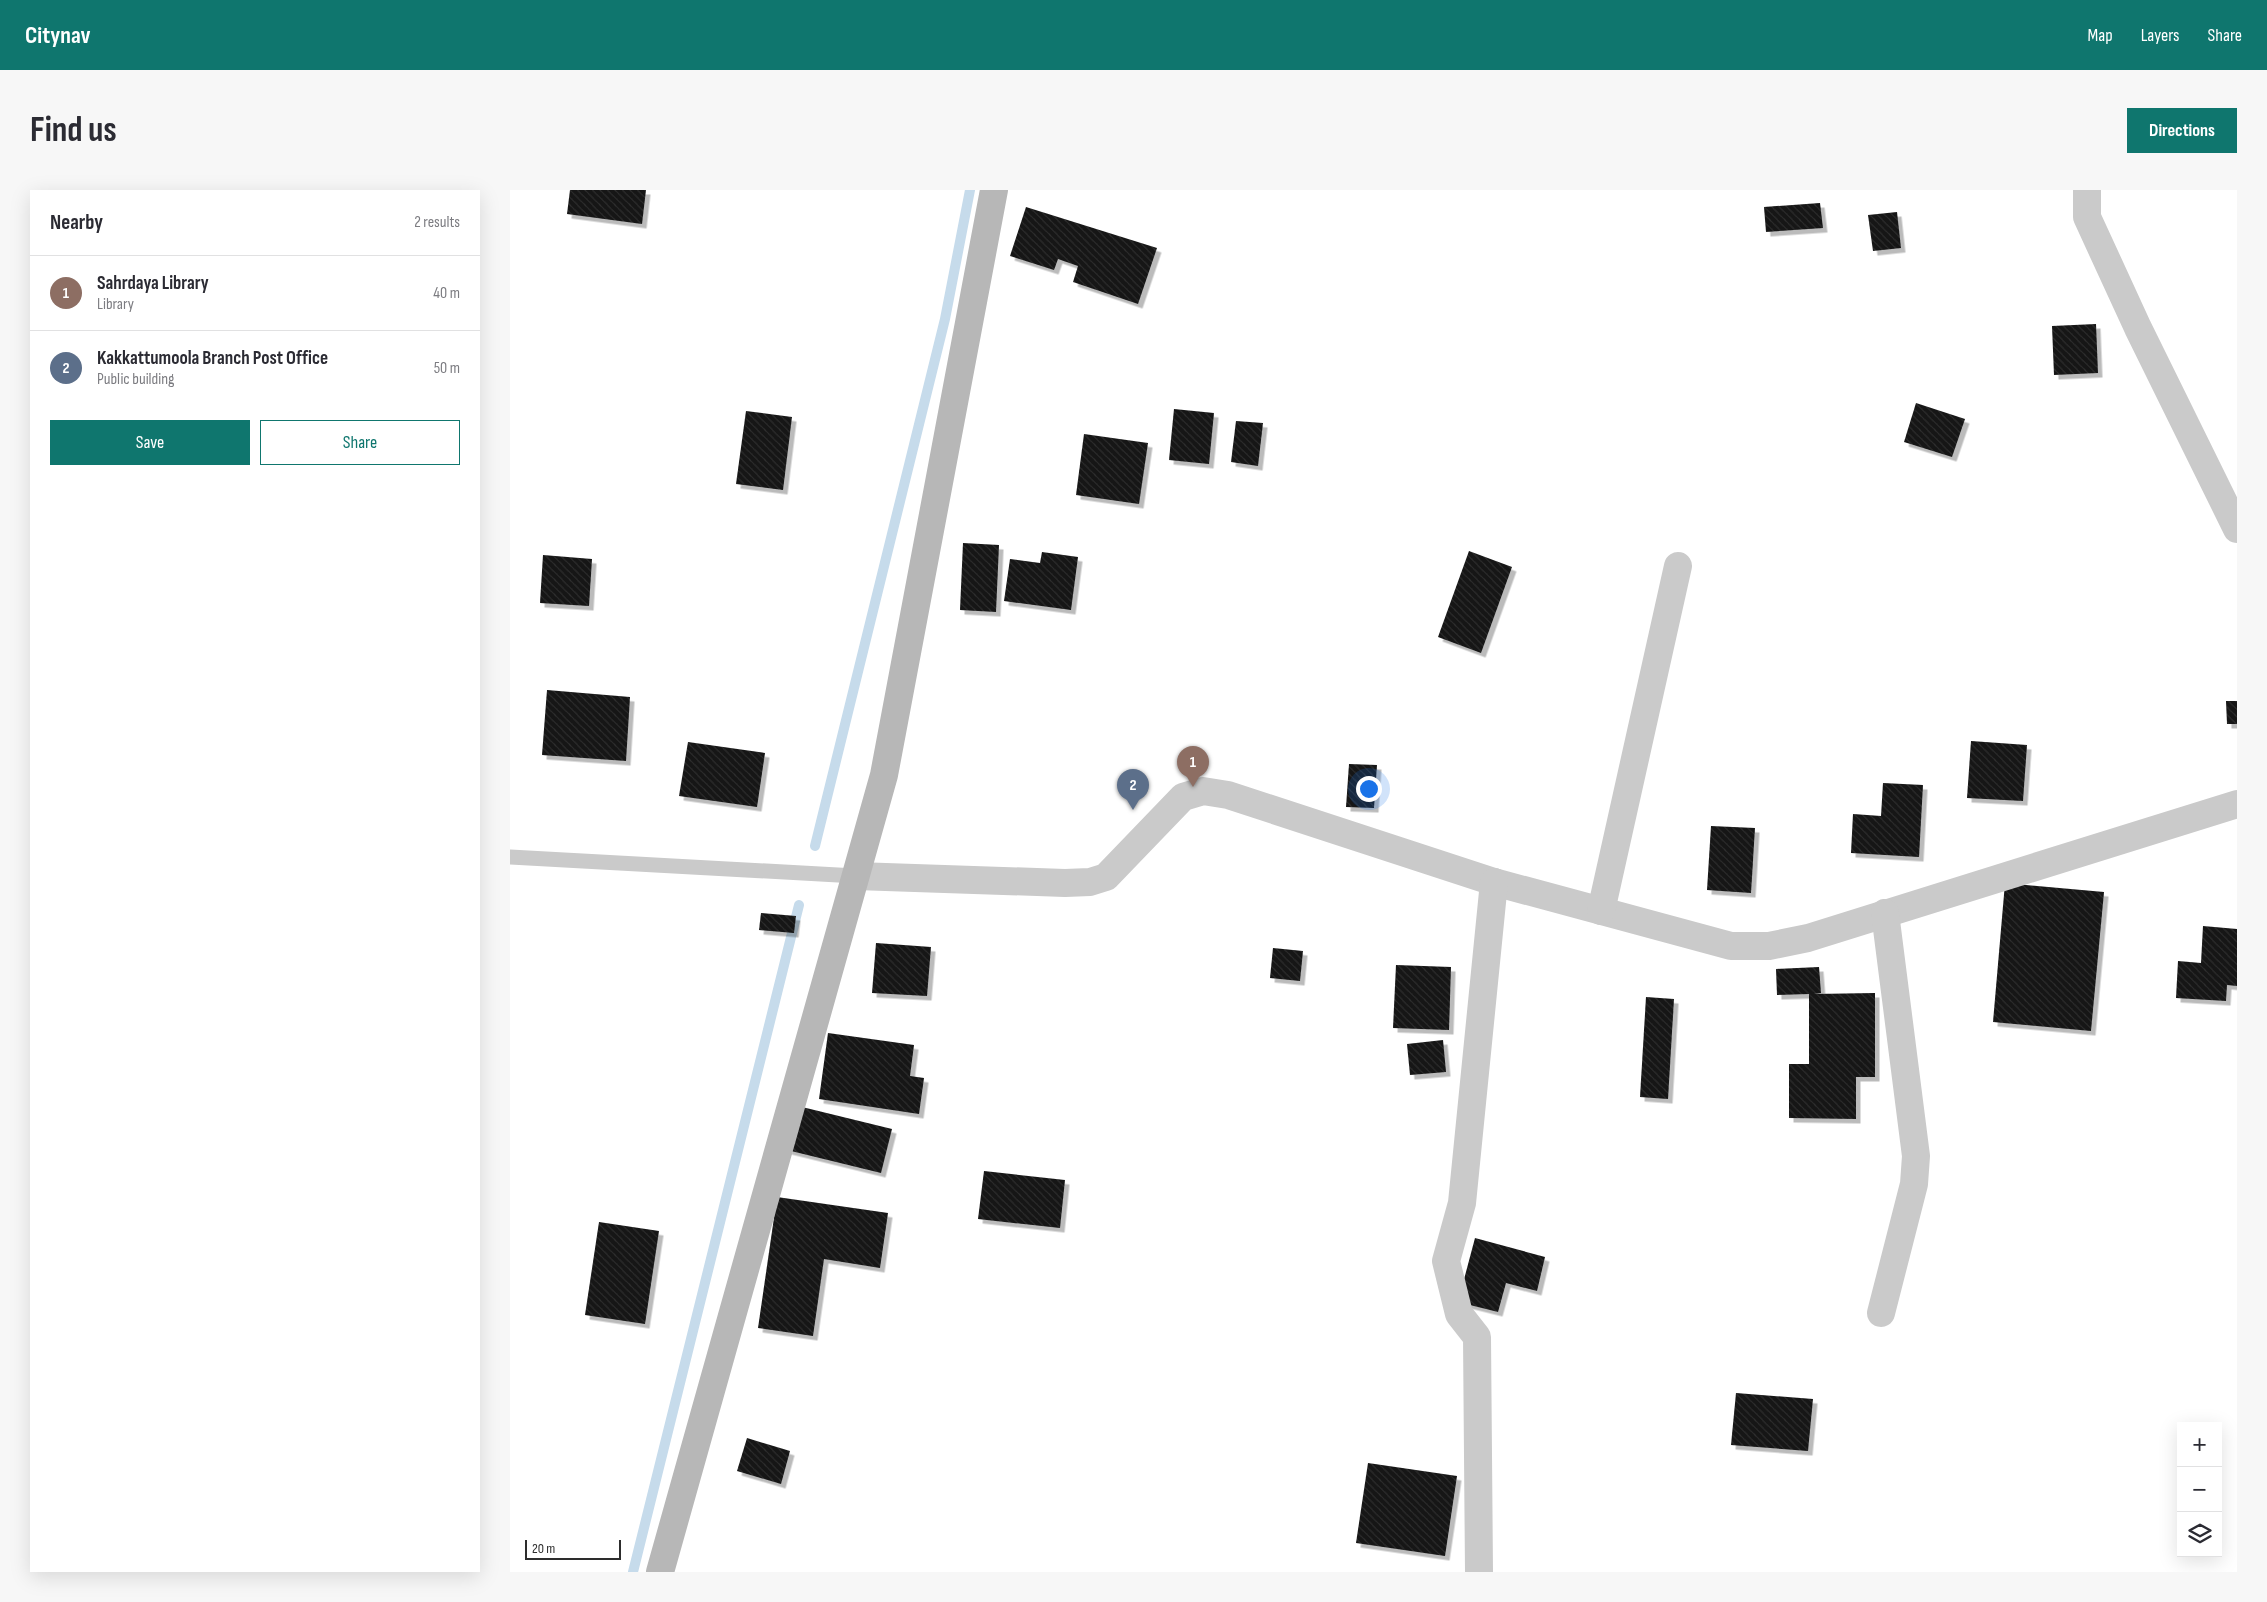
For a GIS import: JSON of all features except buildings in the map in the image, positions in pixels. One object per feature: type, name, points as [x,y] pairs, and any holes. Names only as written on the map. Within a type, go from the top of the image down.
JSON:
[{"type":"main road","points":[[660,1572],[884,774],[994,190]]},
{"type":"street","points":[[2087,190],[2087,217],[2138,328],[2237,529]]},
{"type":"street","points":[[1601,911],[1678,566]]},
{"type":"street","points":[[856,876],[1065,883],[1090,882],[1106,877],[1183,797],[1203,792],[1228,795],[1494,882],[1731,946],[1769,946],[1808,938],[2237,804]]},
{"type":"street","points":[[1479,1572],[1477,1337],[1459,1314],[1446,1261],[1462,1203],[1494,882]]},
{"type":"street","points":[[1880,1313],[1914,1184],[1916,1156],[1885,913]]},
{"type":"lane","points":[[510,857],[856,876]]},
{"type":"waterway","points":[[815,846],[945,319],[970,190]]},
{"type":"waterway","points":[[633,1572],[799,905]]},
{"type":"place","name":"Sahrdaya Library","points":[[1193,787]]},
{"type":"place","name":"Kakkattumoola Branch Post Office","points":[[1133,810]]}]
